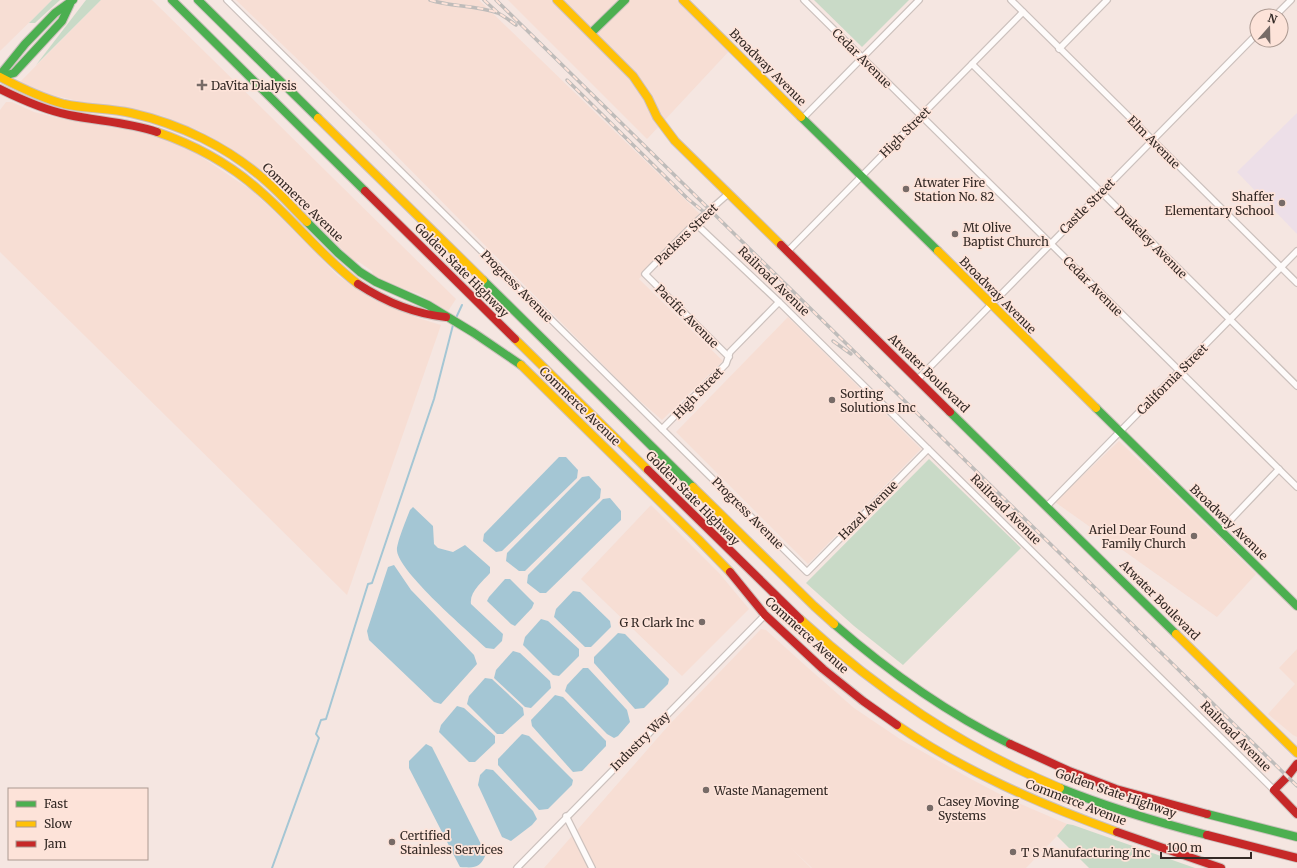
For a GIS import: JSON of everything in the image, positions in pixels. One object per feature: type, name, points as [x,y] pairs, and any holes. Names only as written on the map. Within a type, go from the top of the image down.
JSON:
[{"type":"main road","name":"Golden State Highway","points":[[172,0],[779,600],[820,638],[864,674],[907,706],[952,735],[1010,766],[1071,793],[1141,817],[1219,839],[1297,858]]},
{"type":"main road","name":"Golden State Highway","points":[[198,0],[814,606],[844,634],[877,660],[934,701],[972,724],[1015,747],[1058,767],[1117,789],[1153,800],[1297,837]]},
{"type":"main road","name":"Atwater Boulevard","points":[[557,0],[633,76],[648,98],[657,117],[675,141],[1297,753]]},
{"type":"main road","points":[[590,33],[625,0]]},
{"type":"main road","name":"Broadway Avenue","points":[[683,0],[1297,606]]},
{"type":"main road","points":[[0,77],[3,70],[25,44],[55,14],[72,2]]},
{"type":"main road","points":[[0,77],[14,73],[62,22],[72,2]]},
{"type":"main road","name":"Commerce Avenue","points":[[0,77],[43,97],[65,104],[130,113],[169,124],[207,141],[241,161],[266,181],[338,253],[360,272],[376,282],[428,305],[494,345],[521,364],[724,565],[765,615],[823,668],[863,701],[903,729],[968,769],[1032,799],[1087,821],[1221,868]]},
{"type":"main road","name":"Commerce Avenue","points":[[0,89],[47,110],[74,117],[142,127],[196,147],[227,165],[257,188],[337,266],[363,287],[385,299],[427,315],[446,317]]},
{"type":"main road","points":[[1274,790],[1297,764]]},
{"type":"main road","points":[[1287,777],[1283,788],[1288,805]]},
{"type":"main road","name":"Railroad Avenue","points":[[1274,790],[1297,814]]},
{"type":"street","name":"Progress Avenue","points":[[227,0],[807,572]]},
{"type":"street","name":"Cedar Avenue","points":[[804,0],[1297,487]]},
{"type":"street","points":[[803,118],[919,0]]},
{"type":"street","name":"Elm Avenue","points":[[1011,0],[1297,283]]},
{"type":"street","points":[[1059,49],[1107,0]]},
{"type":"street","points":[[1283,8],[1291,0]]},
{"type":"street","name":"High Street","points":[[787,252],[1023,12]]},
{"type":"street","name":"Castle Street","points":[[918,379],[1249,42]]},
{"type":"street","name":"Drakeley Avenue","points":[[972,64],[1297,386]]},
{"type":"street","name":"Packers Street","points":[[645,274],[695,223],[728,194]]},
{"type":"street","name":"Railroad Avenue","points":[[695,223],[779,302],[1274,790]]},
{"type":"street","name":"California Street","points":[[1047,506],[1297,251]]},
{"type":"street","name":"Pacific Avenue","points":[[645,274],[729,357]]},
{"type":"street","name":"High Street","points":[[662,429],[726,364],[730,352],[779,302]]},
{"type":"street","name":"Hazel Avenue","points":[[807,572],[928,449]]},
{"type":"street","points":[[1220,531],[1279,469]]},
{"type":"street","name":"Industry Way","points":[[517,868],[566,816],[765,615]]},
{"type":"street","points":[[566,816],[592,868]]},
{"type":"shaded area","points":[[0,0],[52,0],[0,51]]},
{"type":"shaded area","points":[[101,0],[152,0],[456,299],[448,311],[419,294],[387,283],[373,275],[372,271],[359,262],[354,261],[271,180],[227,146],[200,131],[163,116],[137,110],[87,103],[52,95],[20,82]]},
{"type":"shaded area","points":[[236,0],[479,0],[700,214],[639,279],[723,361],[662,420],[632,394],[375,134]]},
{"type":"shaded area","points":[[508,0],[682,0],[730,50],[647,139]]},
{"type":"shaded area","points":[[6,102],[12,102],[34,112],[67,120],[134,131],[167,140],[194,152],[251,190],[338,276],[372,299],[418,318],[441,325],[347,595],[0,252],[0,110]]},
{"type":"shaded area","name":"Shaffer Elementary School","points":[[1297,113],[1297,234],[1237,172]]},
{"type":"shaded area","points":[[788,317],[921,449],[808,564],[676,432]]},
{"type":"shaded area","points":[[1119,441],[1256,574],[1217,617],[1055,502]]},
{"type":"shaded area","points":[[651,505],[719,573],[749,609],[682,676],[581,579]]},
{"type":"shaded area","points":[[761,629],[766,630],[854,708],[900,739],[1009,799],[1067,824],[1026,868],[812,868],[791,848],[811,868],[544,868],[668,726]]},
{"type":"shaded area","points":[[1297,649],[1297,737],[1268,714],[1295,684],[1279,668]]},
{"type":"green space","points":[[52,0],[60,0],[35,23],[29,23]]},
{"type":"green space","points":[[86,0],[101,0],[36,65]]},
{"type":"green space","points":[[814,0],[909,0],[862,47]]},
{"type":"green space","points":[[929,459],[1021,548],[903,665],[854,626],[806,583]]},
{"type":"green space","points":[[1067,824],[1195,868],[1089,868],[1057,836]]},
{"type":"water","points":[[559,457],[566,457],[578,470],[577,478],[502,551],[496,552],[483,541],[484,534]]},
{"type":"water","points":[[589,476],[601,489],[600,498],[525,571],[519,571],[506,561],[507,553],[582,477]]},
{"type":"water","points":[[610,498],[621,511],[621,520],[546,593],[540,593],[527,583],[528,575],[603,499]]},
{"type":"water","points":[[413,507],[433,526],[434,544],[438,548],[453,552],[465,545],[490,567],[490,573],[474,591],[471,604],[503,634],[502,641],[494,649],[486,648],[450,615],[421,587],[401,561],[397,551],[398,543],[410,510]]},
{"type":"water","points":[[394,565],[411,590],[474,655],[477,664],[441,704],[434,702],[369,640],[367,631],[388,567]]},
{"type":"water","points":[[505,579],[510,579],[534,603],[532,608],[515,626],[487,601]]},
{"type":"water","points":[[573,591],[580,592],[610,621],[611,627],[591,647],[585,647],[554,617],[556,609]]},
{"type":"water","points":[[541,619],[548,621],[579,649],[579,656],[559,676],[553,675],[523,645],[525,637]]},
{"type":"water","points":[[618,633],[625,634],[669,679],[668,684],[644,708],[635,709],[594,663],[594,657]]},
{"type":"water","points":[[513,651],[520,653],[550,681],[551,688],[531,708],[525,707],[494,678],[496,670]]},
{"type":"water","points":[[583,668],[588,668],[627,710],[630,722],[618,736],[614,738],[607,734],[565,691],[567,685]]},
{"type":"water","points":[[485,678],[492,679],[523,708],[524,715],[503,734],[497,734],[467,704],[469,696]]},
{"type":"water","points":[[555,695],[563,697],[606,741],[606,746],[582,771],[573,772],[532,726],[531,720]]},
{"type":"water","points":[[457,706],[464,708],[495,736],[495,743],[475,762],[469,762],[439,732],[441,725]]},
{"type":"water","points":[[522,734],[529,736],[573,780],[572,785],[548,809],[539,810],[498,765],[498,759]]},
{"type":"water","points":[[426,744],[432,747],[486,854],[482,862],[477,866],[460,867],[409,768],[409,761]]},
{"type":"water","points":[[486,769],[493,770],[533,811],[537,819],[532,825],[511,841],[502,837],[478,785],[480,775]]},
{"type":"waterway","points":[[455,320],[462,305]]},
{"type":"waterway","points":[[272,868],[319,738],[316,734],[321,720],[326,719],[368,584],[372,583],[434,399],[453,325]]},
{"type":"railway","points":[[430,0],[490,10],[500,14],[516,25]]},
{"type":"railway","points":[[484,0],[497,12]]},
{"type":"railway","points":[[496,0],[1297,786]]},
{"type":"railway","points":[[567,80],[688,199],[704,212]]},
{"type":"railway","points":[[833,341],[851,354]]},
{"type":"traffic: fast","points":[[0,75],[25,44],[55,13],[73,0]]},
{"type":"traffic: fast","points":[[172,0],[365,191]]},
{"type":"traffic: fast","points":[[198,0],[318,118]]},
{"type":"traffic: fast","points":[[591,33],[625,0]]},
{"type":"traffic: fast","points":[[0,77],[14,73],[62,21],[70,4]]},
{"type":"traffic: fast","points":[[801,117],[938,251]]},
{"type":"traffic: fast","points":[[307,222],[338,253],[360,272],[376,282],[428,305],[474,333],[521,365]]},
{"type":"traffic: fast","points":[[483,280],[693,487]]},
{"type":"traffic: fast","points":[[1096,408],[1297,606]]},
{"type":"traffic: fast","points":[[950,412],[1176,634]]},
{"type":"traffic: fast","points":[[834,624],[875,658],[918,690],[986,732],[1010,744]]},
{"type":"traffic: fast","points":[[1060,788],[1132,814],[1207,835]]},
{"type":"traffic: fast","points":[[1207,814],[1297,837]]},
{"type":"traffic: slow","points":[[557,0],[633,76],[648,98],[657,117],[675,141],[781,245]]},
{"type":"traffic: slow","points":[[683,0],[801,117]]},
{"type":"traffic: slow","points":[[0,77],[56,102],[72,106],[131,113],[167,123],[203,138],[220,147],[266,181],[307,222]]},
{"type":"traffic: slow","points":[[318,118],[483,280]]},
{"type":"traffic: slow","points":[[157,132],[212,156],[249,181],[332,262],[358,284]]},
{"type":"traffic: slow","points":[[938,251],[1096,408]]},
{"type":"traffic: slow","points":[[515,339],[648,470]]},
{"type":"traffic: slow","points":[[521,365],[730,572]]},
{"type":"traffic: slow","points":[[693,487],[834,624]]},
{"type":"traffic: slow","points":[[800,619],[860,670],[922,715],[989,754],[1060,788]]},
{"type":"traffic: slow","points":[[1176,634],[1297,753]]},
{"type":"traffic: slow","points":[[897,725],[949,758],[1004,786],[1117,832]]},
{"type":"traffic: jam","points":[[0,89],[34,104],[60,113],[135,126],[157,132]]},
{"type":"traffic: jam","points":[[365,191],[515,339]]},
{"type":"traffic: jam","points":[[781,245],[950,412]]},
{"type":"traffic: jam","points":[[358,284],[378,296],[400,306],[423,313],[446,317]]},
{"type":"traffic: jam","points":[[648,470],[800,619]]},
{"type":"traffic: jam","points":[[730,572],[765,615],[823,669],[863,701],[897,725]]},
{"type":"traffic: jam","points":[[1010,744],[1069,771],[1116,789],[1207,814]]},
{"type":"traffic: jam","points":[[1297,764],[1274,790],[1297,814]]},
{"type":"traffic: jam","points":[[1117,832],[1221,868]]},
{"type":"traffic: jam","points":[[1207,835],[1297,858]]},
{"type":"place","name":"DaVita Dialysis","points":[[202,85]]},
{"type":"place","name":"Atwater Fire Station No. 82","points":[[906,189]]},
{"type":"place","name":"Shaffer Elementary School","points":[[1282,203]]},
{"type":"place","name":"Mt Olive Baptist Church","points":[[955,234]]},
{"type":"place","name":"Sorting Solutions Inc","points":[[832,400]]},
{"type":"place","name":"Ariel Dear Found Family Church","points":[[1194,536]]},
{"type":"place","name":"G R Clark Inc","points":[[702,622]]},
{"type":"place","name":"Waste Management","points":[[706,790]]},
{"type":"place","name":"Casey Moving Systems","points":[[930,808]]},
{"type":"place","name":"Certified Stainless Services","points":[[392,842]]},
{"type":"place","name":"T S Manufacturing Inc","points":[[1013,852]]}]
